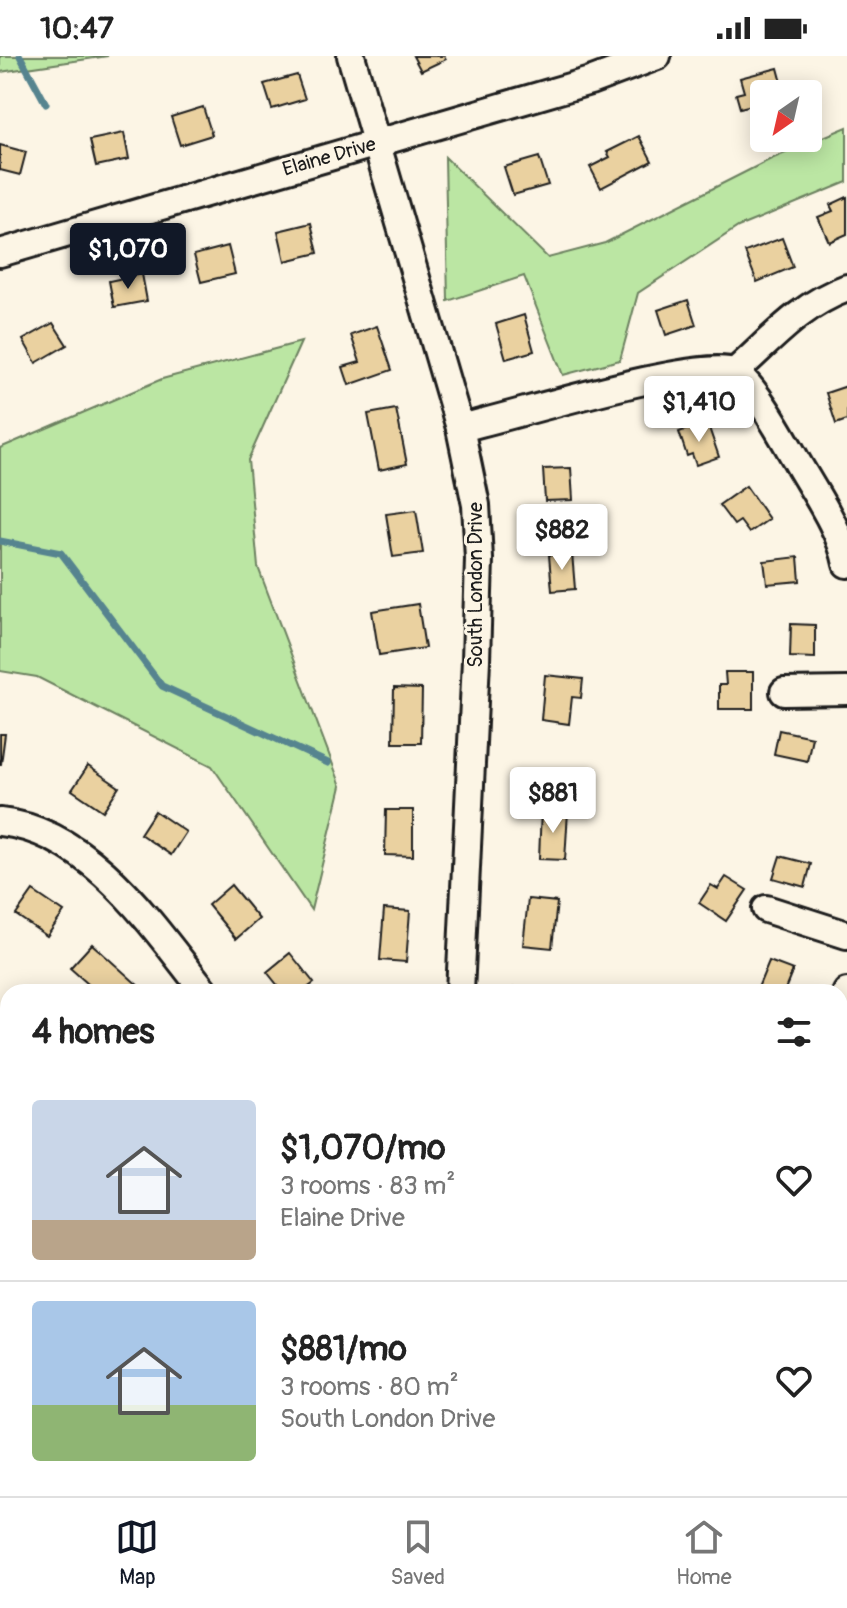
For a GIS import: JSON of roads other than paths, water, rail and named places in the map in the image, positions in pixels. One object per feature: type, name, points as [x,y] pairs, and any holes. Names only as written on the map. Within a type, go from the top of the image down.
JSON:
[{"type":"street","name":"South London Drive","points":[[351,56],[460,428],[476,505],[479,559],[460,984]]},
{"type":"street","name":"Elaine Drive","points":[[0,253],[590,81],[657,56]]},
{"type":"street","points":[[735,372],[789,320],[827,295],[847,288]]},
{"type":"street","points":[[460,428],[666,376],[717,369],[735,372],[751,390],[793,454],[828,517],[847,560]]},
{"type":"street","points":[[784,692],[847,691]]},
{"type":"street","points":[[0,822],[59,841],[103,871],[140,910],[199,984]]},
{"type":"street","points":[[766,909],[847,935]]},
{"type":"waterway","points":[[20,56],[46,104]]},
{"type":"waterway","points":[[0,541],[61,553],[162,686],[328,763]]}]
